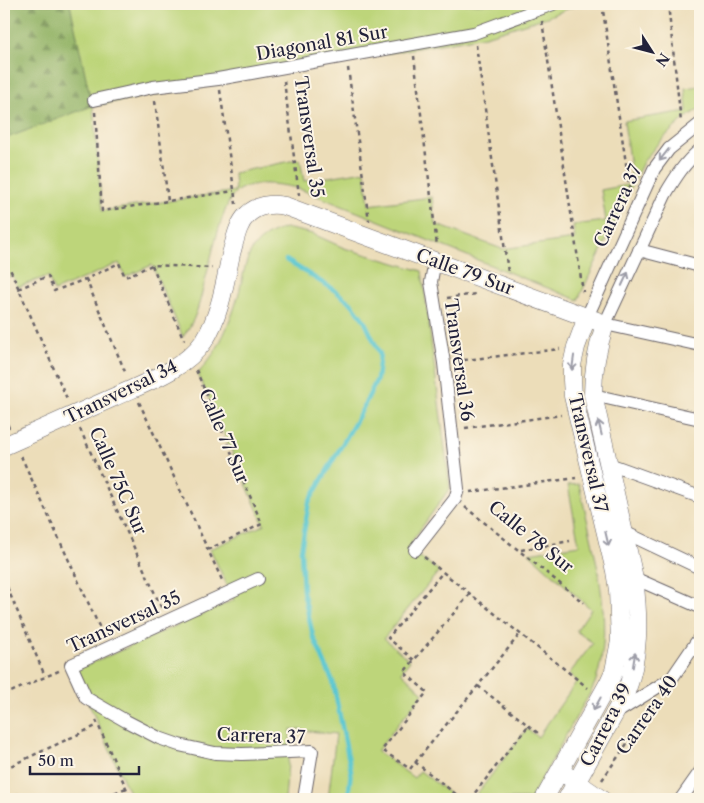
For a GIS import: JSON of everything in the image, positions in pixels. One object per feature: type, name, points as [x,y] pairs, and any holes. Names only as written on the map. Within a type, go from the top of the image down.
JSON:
[{"type":"street","name":"Diagonal 81 Sur","points":[[94,100],[153,87],[218,79],[474,33],[553,4]]},
{"type":"street","name":"Carrera 37","points":[[586,317],[660,159],[683,136],[700,124]]},
{"type":"street","points":[[604,324],[664,195],[676,175],[690,158],[700,150]]},
{"type":"street","name":"Calle 79 Sur","points":[[239,225],[252,210],[265,205],[278,204],[604,324],[700,345]]},
{"type":"street","name":"Transversal 34","points":[[9,444],[175,369],[192,356],[210,331],[239,225]]},
{"type":"street","points":[[639,250],[700,266]]},
{"type":"street","name":"Transversal 36","points":[[438,262],[431,277],[444,363],[458,489],[456,497]]},
{"type":"street","name":"Transversal 37","points":[[586,317],[572,365],[573,396],[618,590]]},
{"type":"street","name":"Transversal 37","points":[[604,324],[595,359],[593,396],[634,578]]},
{"type":"street","points":[[593,396],[700,419]]},
{"type":"street","points":[[609,464],[700,497]]},
{"type":"street","points":[[416,550],[456,497]]},
{"type":"street","points":[[624,532],[700,568]]},
{"type":"street","points":[[634,578],[700,607]]},
{"type":"street","name":"Carrera 39","points":[[576,782],[616,713],[631,680],[638,620],[634,578]]},
{"type":"street","name":"Transversal 35","points":[[71,665],[258,579]]},
{"type":"street","name":"Carrera 39","points":[[560,771],[614,671],[620,641],[618,590]]},
{"type":"street","name":"Carrera 40","points":[[616,713],[672,678],[700,637]]},
{"type":"street","points":[[71,665],[86,698]]},
{"type":"street","name":"Carrera 37","points":[[86,698],[159,738],[179,745],[215,753],[233,754],[312,751],[304,799]]},
{"type":"street","points":[[544,799],[560,771],[597,796]]},
{"type":"street","points":[[681,799],[700,772]]},
{"type":"street","points":[[566,799],[576,782]]},
{"type":"path","points":[[602,4],[634,214]]},
{"type":"path","points":[[668,4],[683,136]]},
{"type":"path","points":[[540,9],[586,317]]},
{"type":"path","points":[[474,33],[510,288]]},
{"type":"path","points":[[413,44],[438,262]]},
{"type":"path","points":[[347,57],[370,237]]},
{"type":"path","name":"Transversal 35","points":[[282,67],[301,212]]},
{"type":"path","points":[[218,79],[239,225]]},
{"type":"path","points":[[153,87],[168,201]]},
{"type":"path","points":[[94,100],[102,211],[234,191]]},
{"type":"path","points":[[18,289],[48,276],[54,291],[86,279],[119,263],[125,277],[152,266],[228,268]]},
{"type":"path","name":"Calle 77 Sur","points":[[152,266],[262,524],[209,549]]},
{"type":"path","name":"Calle 75C Sur","points":[[4,272],[10,269],[167,621]]},
{"type":"path","points":[[86,279],[133,389],[228,593]]},
{"type":"path","points":[[434,300],[481,293]]},
{"type":"path","points":[[444,363],[576,347]]},
{"type":"path","points":[[451,430],[552,417]]},
{"type":"path","points":[[9,444],[109,648]]},
{"type":"path","points":[[456,497],[592,476]]},
{"type":"path","name":"Calle 78 Sur","points":[[456,497],[584,603]]},
{"type":"path","points":[[521,550],[570,542]]},
{"type":"path","points":[[416,550],[576,679]]},
{"type":"path","points":[[414,660],[388,638],[443,572]]},
{"type":"path","points":[[4,580],[46,676]]},
{"type":"path","points":[[470,594],[404,672],[427,692],[382,750],[410,770],[520,634]]},
{"type":"path","name":"Transversal 35","points":[[4,695],[71,665]]},
{"type":"path","points":[[478,686],[538,733]]},
{"type":"path","points":[[86,698],[131,799]]},
{"type":"path","name":"Carrera 40","points":[[597,796],[655,703]]},
{"type":"path","points":[[4,769],[98,725]]},
{"type":"path","points":[[470,799],[528,726]]},
{"type":"path","points":[[416,762],[462,799]]},
{"type":"path","points":[[100,799],[126,788]]},
{"type":"path","points":[[8,799],[18,794],[21,799]]},
{"type":"green space","points":[[4,4],[580,4],[547,17],[485,36],[93,106],[102,211],[235,191],[234,173],[300,159],[304,181],[365,171],[369,205],[432,197],[435,224],[502,249],[575,239],[573,225],[606,221],[601,190],[632,184],[624,121],[687,111],[685,88],[700,86],[700,108],[684,119],[660,141],[643,162],[578,300],[297,188],[274,184],[258,184],[237,191],[231,198],[213,248],[200,302],[192,322],[183,337],[152,265],[125,277],[119,263],[54,291],[48,276],[18,287],[12,275],[4,279]]},
{"type":"green space","points":[[4,4],[70,4],[92,106],[4,139]]},
{"type":"green space","points":[[285,228],[313,234],[344,248],[422,271],[450,488],[412,541],[412,549],[416,554],[439,571],[384,638],[410,661],[401,672],[423,693],[377,751],[414,778],[420,771],[457,799],[328,799],[336,734],[291,729],[285,799],[132,799],[74,671],[234,600],[210,549],[264,525],[198,374],[216,350],[226,330],[240,290],[248,257],[253,248],[260,240]]},
{"type":"green space","points":[[579,484],[596,558],[603,609],[604,635],[595,683],[530,799],[473,799],[527,729],[538,737],[577,681],[569,674],[593,643],[576,631],[591,609],[529,553],[579,545],[568,485]]},
{"type":"waterway","points":[[286,260],[334,290],[352,304],[364,320],[380,354],[377,379],[361,412],[309,502],[301,550],[303,591],[313,636],[333,682],[351,771],[348,799]]}]
